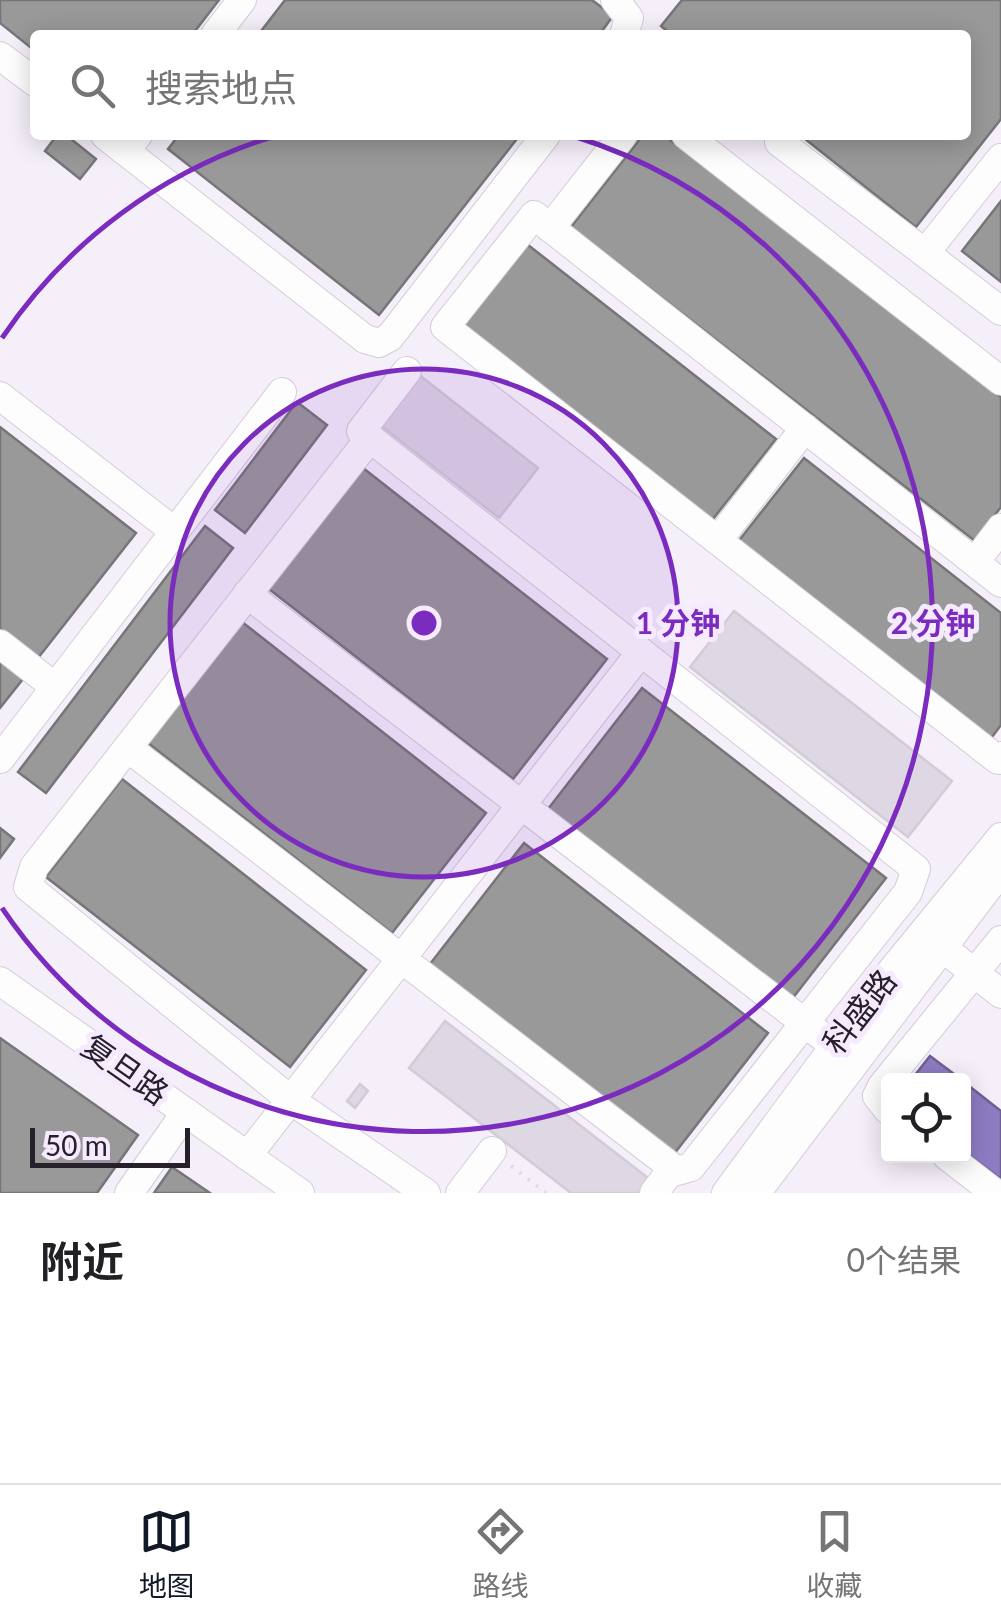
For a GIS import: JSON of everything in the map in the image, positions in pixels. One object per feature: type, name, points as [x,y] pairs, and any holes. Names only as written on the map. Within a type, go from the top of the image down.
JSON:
[{"type":"street","points":[[219,30],[242,0]]},
{"type":"street","points":[[615,0],[629,18],[625,30]]},
{"type":"street","points":[[0,56],[30,78]]},
{"type":"street","points":[[123,140],[365,339],[379,343],[390,337],[542,140]]},
{"type":"street","points":[[550,228],[618,140]]},
{"type":"street","points":[[692,140],[1001,382]]},
{"type":"street","points":[[779,142],[1001,311]]},
{"type":"street","points":[[925,253],[1001,158]]},
{"type":"street","points":[[1001,582],[534,215],[445,327],[998,760],[1001,756]]},
{"type":"street","points":[[128,748],[672,1169],[686,1172],[908,892],[916,869],[362,431],[406,371]]},
{"type":"street","points":[[0,759],[282,392]]},
{"type":"street","points":[[0,396],[174,532]]},
{"type":"street","points":[[718,540],[805,428]]},
{"type":"street","points":[[370,438],[34,867],[28,887],[292,1101],[426,1193]]},
{"type":"street","points":[[975,562],[1001,528]]},
{"type":"street","points":[[248,594],[843,1053]]},
{"type":"street","points":[[0,644],[56,687]]},
{"type":"street","points":[[247,1156],[641,652]]},
{"type":"street","name":"科盛路","points":[[726,1193],[932,939],[1001,837]]},
{"type":"street","name":"科盛路","points":[[932,939],[1001,871]]},
{"type":"street","points":[[932,939],[1001,994]]},
{"type":"street","points":[[893,1073],[1001,940]]},
{"type":"street","name":"复旦路","points":[[0,981],[300,1193]]},
{"type":"street","name":"科盛路","points":[[756,1193],[843,1053]]},
{"type":"street","points":[[129,1193],[186,1112]]},
{"type":"street","points":[[460,1193],[492,1151]]},
{"type":"street","points":[[956,1163],[995,1193]]},
{"type":"street","points":[[654,1193],[672,1169]]},
{"type":"path","points":[[492,1151],[546,1193]]},
{"type":"building: 办公","points":[[930,1056],[953,1073],[917,1073]]},
{"type":"building: 办公","points":[[971,1087],[1001,1111],[1001,1179],[971,1156]]},
{"type":"building: 工业","points":[[0,0],[219,0],[196,30],[30,30],[30,47],[0,23]]},
{"type":"building: 工业","points":[[285,0],[592,0],[613,16],[603,30],[262,30]]},
{"type":"building: 工业","points":[[682,0],[1001,0],[1001,119],[916,227],[806,140],[971,140],[971,30],[666,30],[661,26]]},
{"type":"building: 工业","points":[[53,140],[72,140],[96,159],[80,179],[45,151]]},
{"type":"building: 工业","points":[[175,140],[516,140],[379,315],[168,149]]},
{"type":"building: 工业","points":[[639,140],[670,140],[1001,397],[1001,507],[975,541],[571,227]]},
{"type":"building: 工业","points":[[1001,201],[1001,282],[962,251]]},
{"type":"building: 工业","points":[[523,241],[776,439],[709,524],[457,326]]},
{"type":"building: 工业","points":[[297,402],[327,425],[245,533],[215,510]]},
{"type":"building: 工业","points":[[0,427],[136,533],[38,658],[0,629]]},
{"type":"building: 工业","points":[[804,458],[1001,613],[1001,725],[989,741],[737,543]]},
{"type":"building: 工业","points":[[363,468],[607,659],[513,779],[269,589]]},
{"type":"building: 工业","points":[[205,526],[233,548],[46,793],[18,772]]},
{"type":"building: 工业","points":[[242,622],[486,813],[392,933],[148,743]]},
{"type":"building: 工业","points":[[0,652],[27,674],[0,708]]},
{"type":"building: 工业","points":[[642,688],[886,878],[792,999],[548,809]]},
{"type":"building: 工业","points":[[122,779],[366,970],[290,1067],[46,877]]},
{"type":"building: 工业","points":[[0,828],[14,839],[0,858]]},
{"type":"building: 工业","points":[[524,843],[768,1033],[674,1154],[430,964]]},
{"type":"building: 工业","points":[[0,1038],[138,1135],[97,1193],[0,1193]]},
{"type":"building: 工业","points":[[172,1167],[210,1193],[154,1193]]},
{"type":"building: 其他","points":[[418,374],[538,468],[499,518],[379,424]]},
{"type":"building: 其他","points":[[734,611],[952,781],[908,837],[690,667]]},
{"type":"building: 其他","points":[[445,1021],[652,1181],[643,1193],[571,1193],[409,1068]]},
{"type":"building: 其他","points":[[360,1084],[368,1091],[355,1108],[347,1101]]}]
